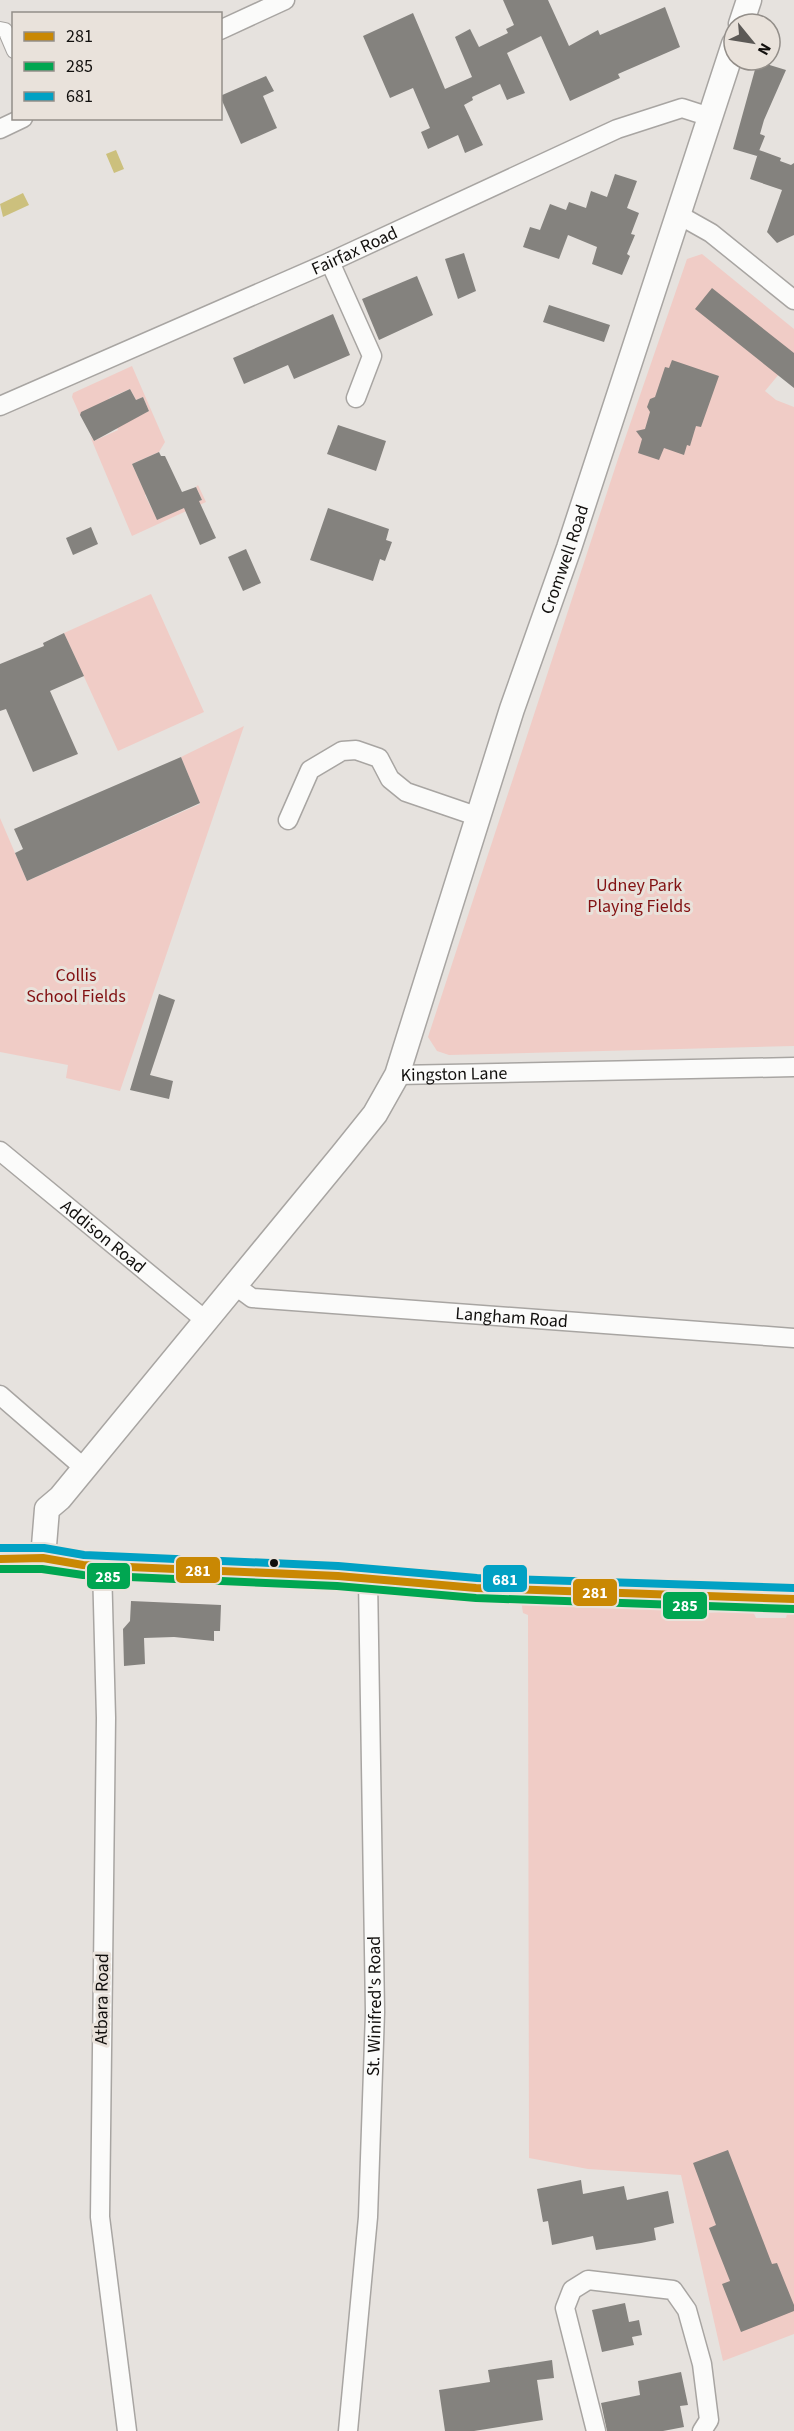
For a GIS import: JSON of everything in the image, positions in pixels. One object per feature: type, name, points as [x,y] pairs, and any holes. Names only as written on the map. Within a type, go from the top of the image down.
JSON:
[{"type":"main road","name":"Cromwell Road","points":[[397,1075],[512,709],[679,215],[725,72]]},
{"type":"main road","name":"Kingston Lane","points":[[43,1558],[47,1509],[60,1498],[233,1284],[375,1114],[397,1075]]},
{"type":"main road","points":[[0,1559],[43,1558],[82,1566],[368,1579],[476,1588],[794,1599]]},
{"type":"street","points":[[222,29],[285,0]]},
{"type":"street","points":[[0,29],[5,30],[12,46]]},
{"type":"street","name":"Fairfax Road","points":[[0,406],[330,262],[617,129],[682,108],[710,117]]},
{"type":"street","points":[[0,129],[19,120]]},
{"type":"street","points":[[679,215],[711,233],[794,300]]},
{"type":"street","points":[[330,262],[372,356],[356,398]]},
{"type":"street","points":[[288,820],[310,770],[342,751],[356,750],[379,758],[390,779],[406,792],[479,817]]},
{"type":"street","name":"Kingston Lane","points":[[397,1075],[794,1067]]},
{"type":"street","name":"Addison Road","points":[[0,1151],[205,1320]]},
{"type":"street","name":"Langham Road","points":[[233,1284],[252,1298],[794,1338]]},
{"type":"street","points":[[0,1395],[83,1467]]},
{"type":"street","name":"Atbara Road","points":[[102,1566],[106,1718],[100,2217],[127,2431]]},
{"type":"street","name":"St. Winifred's Road","points":[[348,2431],[368,2217],[375,2012],[368,1579]]},
{"type":"street","points":[[596,2431],[566,2308],[572,2290],[588,2280],[673,2290],[687,2310],[702,2364],[709,2420],[702,2431]]},
{"type":"green space","name":"Udney Park Playing Fields","points":[[702,254],[794,329],[794,356],[765,391],[776,400],[794,407],[794,1046],[449,1055],[437,1051],[428,1037],[618,459],[687,259]]},
{"type":"green space","points":[[132,366],[165,442],[159,452],[132,464],[142,486],[154,491],[145,495],[157,519],[202,500],[196,487],[198,485],[206,502],[132,536],[90,436],[94,441],[118,430],[106,402],[80,415],[72,397],[73,393]],"holes":[[[130,389],[136,400],[143,397],[149,411],[121,425],[109,398]]]},
{"type":"green space","points":[[151,594],[204,712],[118,751],[64,633]]},
{"type":"green space","name":"Collis School Fields","points":[[244,726],[120,1091],[66,1078],[68,1065],[0,1052],[0,818],[27,881],[200,804],[181,757]]},
{"type":"green space","points":[[596,1598],[609,1608],[619,1608],[623,1603],[662,1602],[682,1613],[690,1606],[703,1608],[707,1613],[720,1612],[728,1606],[750,1605],[756,1618],[786,1618],[789,1607],[794,1607],[794,2334],[723,2361],[681,2175],[588,2169],[529,2158],[528,1615],[523,1613],[521,1600]]},
{"type":"shaded area","points":[[116,150],[124,169],[114,173],[106,154]]},
{"type":"shaded area","points":[[23,193],[29,205],[3,217],[0,204]]},
{"type":"building","points":[[503,0],[548,0],[569,46],[598,30],[600,35],[665,7],[680,47],[618,74],[620,78],[570,101],[541,36],[507,53],[525,93],[507,100],[500,84],[472,97],[473,100],[464,105],[483,145],[465,153],[458,135],[428,149],[421,132],[430,128],[413,88],[390,98],[363,36],[413,13],[445,89],[472,77],[455,37],[470,29],[479,47],[508,33],[506,29],[514,25]]},
{"type":"building","points":[[786,70],[764,120],[760,134],[765,136],[757,156],[733,149],[754,72]]},
{"type":"building","points":[[266,76],[274,91],[263,96],[277,128],[241,144],[222,101],[222,95]]},
{"type":"building","points":[[759,150],[781,158],[780,161],[791,165],[794,163],[794,235],[777,243],[767,232],[782,190],[750,179]]},
{"type":"building","points":[[615,174],[637,181],[627,208],[639,213],[631,234],[635,235],[627,254],[630,256],[622,275],[592,264],[597,247],[568,235],[559,259],[523,247],[530,227],[540,230],[550,204],[566,210],[569,202],[586,208],[591,191],[607,197]]},
{"type":"building","points":[[464,253],[476,291],[458,299],[445,259]]},
{"type":"building","points":[[417,276],[433,315],[379,340],[362,299]]},
{"type":"building","points":[[712,288],[794,353],[794,388],[695,309]]},
{"type":"building","points":[[549,305],[610,325],[604,342],[543,322]]},
{"type":"building","points":[[333,314],[350,355],[294,379],[288,365],[244,384],[233,358]]},
{"type":"building","points":[[672,360],[719,376],[701,427],[696,426],[690,446],[687,445],[684,455],[664,448],[659,460],[638,453],[642,439],[636,431],[645,429],[650,412],[647,407],[650,399],[655,397],[665,367],[669,368]]},
{"type":"building","points":[[130,389],[136,400],[143,397],[149,411],[94,441],[80,415],[81,412]]},
{"type":"building","points":[[338,425],[386,441],[376,471],[327,454]]},
{"type":"building","points":[[159,452],[161,456],[165,456],[182,492],[196,487],[202,500],[199,501],[216,538],[200,545],[184,508],[157,520],[132,464]]},
{"type":"building","points":[[328,508],[389,529],[386,540],[392,542],[385,561],[380,559],[373,581],[310,560]]},
{"type":"building","points":[[91,527],[98,544],[73,555],[66,538]]},
{"type":"building","points":[[246,549],[261,583],[243,591],[228,557]]},
{"type":"building","points":[[64,633],[84,676],[50,691],[78,754],[33,772],[6,709],[0,711],[0,664],[44,646],[43,643]]},
{"type":"building","points":[[181,757],[200,803],[27,881],[15,853],[23,849],[14,829]]},
{"type":"building","points":[[159,994],[175,1000],[150,1075],[173,1081],[169,1099],[130,1090]]},
{"type":"building","points":[[131,1601],[221,1605],[220,1631],[214,1631],[214,1641],[174,1637],[144,1638],[145,1664],[124,1666],[123,1629],[130,1621]]},
{"type":"building","points":[[728,2150],[772,2264],[777,2263],[794,2305],[794,2311],[741,2332],[722,2284],[730,2281],[709,2228],[716,2225],[693,2163]]},
{"type":"building","points":[[581,2180],[583,2194],[624,2186],[627,2200],[668,2191],[674,2223],[654,2228],[656,2240],[641,2243],[596,2250],[593,2236],[552,2245],[548,2221],[543,2222],[537,2189]]},
{"type":"building","points":[[625,2303],[629,2322],[639,2320],[642,2335],[632,2337],[634,2345],[602,2352],[592,2310]]},
{"type":"building","points":[[552,2360],[554,2378],[537,2380],[543,2420],[474,2431],[445,2431],[439,2390],[490,2382],[488,2370]]},
{"type":"building","points":[[681,2372],[688,2405],[680,2406],[684,2427],[663,2431],[607,2431],[601,2403],[640,2395],[638,2381]]},
{"type":"transit line","name":"681","points":[[0,1548],[44,1548],[84,1555],[338,1566],[477,1578],[794,1588]]},
{"type":"transit line","name":"281","points":[[0,1559],[43,1558],[83,1565],[338,1576],[476,1588],[794,1599]]},
{"type":"transit line","name":"285","points":[[0,1569],[42,1569],[83,1575],[337,1586],[476,1598],[794,1609]]}]
